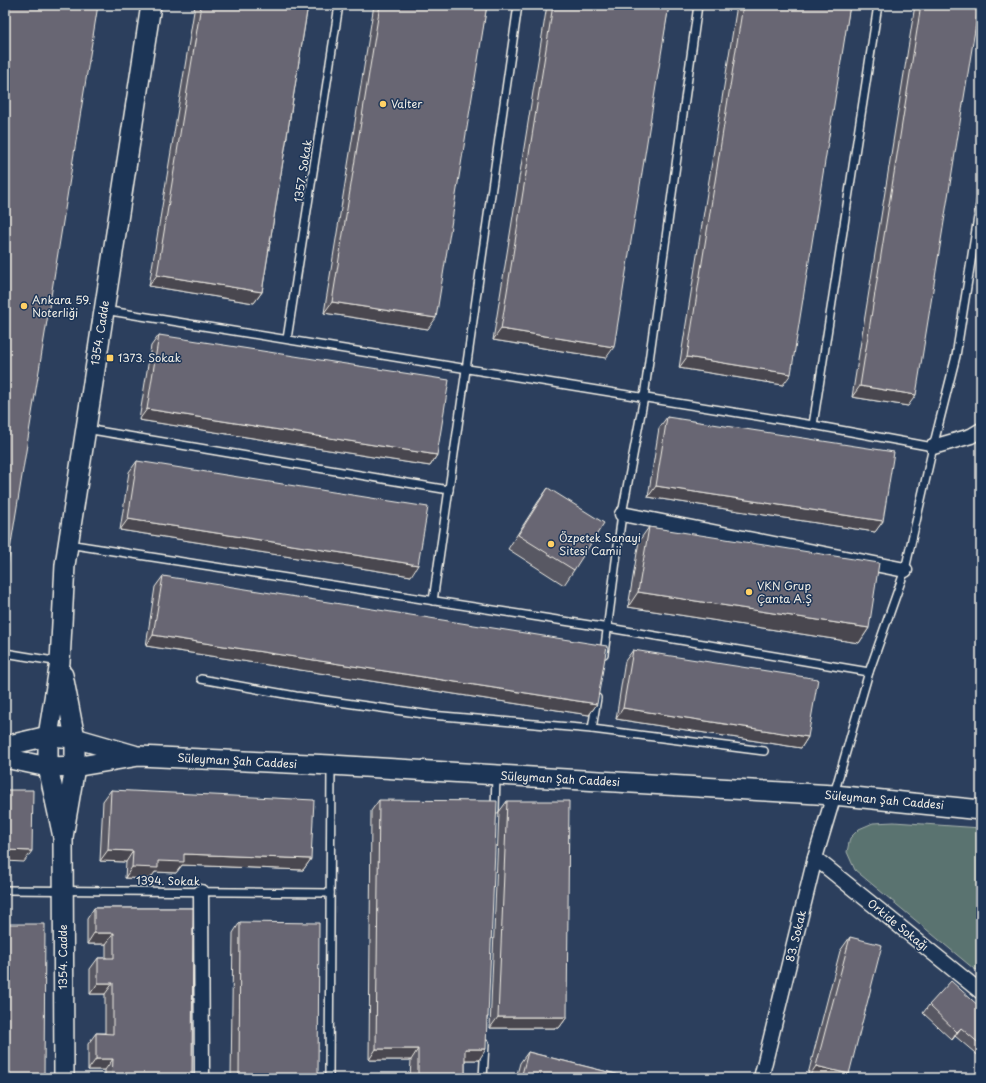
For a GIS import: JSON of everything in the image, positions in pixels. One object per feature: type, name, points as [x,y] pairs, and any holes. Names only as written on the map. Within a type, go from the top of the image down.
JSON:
[{"type":"main road","name":"1354. Cadde","points":[[64,837],[48,767],[48,736],[60,662],[65,565],[151,5]]},
{"type":"main road","name":"1354. Cadde","points":[[60,662],[75,738],[75,767],[64,837],[64,1078]]},
{"type":"main road","points":[[5,746],[48,736],[75,738],[139,756]]},
{"type":"main road","points":[[5,758],[48,767],[75,767],[139,756]]},
{"type":"main road","name":"Süleyman Şah Caddesi","points":[[139,756],[331,765],[834,795],[981,810]]},
{"type":"street","points":[[933,447],[971,436],[981,430]]},
{"type":"street","points":[[622,514],[906,570]]},
{"type":"street","name":"83. Sokak","points":[[761,1078],[815,858],[834,795]]},
{"type":"street","name":"Orkide Sokağı","points":[[815,858],[981,992]]},
{"type":"street","points":[[201,892],[202,1078]]},
{"type":"lane","name":"1357. Sokak","points":[[287,339],[339,5]]},
{"type":"lane","points":[[433,601],[518,5]]},
{"type":"lane","points":[[604,659],[622,514],[644,397],[698,5]]},
{"type":"lane","points":[[812,424],[878,5]]},
{"type":"lane","points":[[834,795],[869,672],[906,570],[933,447],[956,356],[981,198]]},
{"type":"lane","points":[[104,310],[812,424],[933,447]]},
{"type":"lane","points":[[86,429],[449,490]]},
{"type":"lane","points":[[68,544],[609,628],[869,672]]},
{"type":"lane","points":[[5,653],[60,662]]},
{"type":"lane","points":[[201,680],[431,716],[592,729],[764,752]]},
{"type":"lane","points":[[592,729],[598,690]]},
{"type":"lane","points":[[329,1078],[331,765]]},
{"type":"lane","points":[[495,815],[496,775]]},
{"type":"lane","name":"1394. Sokak","points":[[5,890],[330,893]]},
{"type":"lane","points":[[483,1078],[485,1038]]},
{"type":"green space","points":[[894,822],[981,828],[981,971],[974,969],[855,870],[847,852],[850,838],[859,829],[873,823]]},
{"type":"building","points":[[5,5],[98,5],[5,581]]},
{"type":"building","points":[[201,5],[308,5],[262,292],[157,275]]},
{"type":"building","points":[[380,5],[487,5],[436,318],[332,302]]},
{"type":"building","points":[[553,5],[669,5],[614,347],[501,329]]},
{"type":"building","points":[[743,5],[850,5],[791,374],[687,357]]},
{"type":"building","points":[[921,5],[979,5],[916,395],[860,386]]},
{"type":"building","points":[[159,335],[449,380],[437,455],[147,409]]},
{"type":"building","points":[[667,417],[894,452],[883,521],[656,486]]},
{"type":"building","points":[[137,461],[428,507],[418,565],[128,519]]},
{"type":"building","name":"Özpetek Sanayi Sitesi Camii","points":[[548,488],[604,523],[574,570],[518,535]]},
{"type":"building","name":"VKN Grup Çanta A.Ş","points":[[649,527],[879,563],[869,628],[638,592]]},
{"type":"building","points":[[163,576],[607,646],[597,704],[153,635]]},
{"type":"building","points":[[633,650],[818,679],[808,737],[623,708]]},
{"type":"building","points":[[5,768],[7,768],[6,790],[33,790],[32,851],[5,850]]},
{"type":"building","points":[[111,790],[314,800],[311,859],[184,854],[184,862],[158,861],[158,868],[132,867],[133,851],[108,850]]},
{"type":"building","points":[[379,800],[497,801],[486,1049],[465,1049],[465,1074],[418,1074],[418,1049],[376,1049]]},
{"type":"building","points":[[507,801],[569,801],[567,1017],[498,1017]]},
{"type":"building","points":[[94,908],[193,908],[192,1078],[112,1078],[113,1059],[96,1059],[96,1033],[113,1034],[113,983],[98,983],[98,958],[114,958],[114,933],[94,933]]},
{"type":"building","points":[[240,922],[319,923],[318,1078],[239,1078]]},
{"type":"building","points":[[5,924],[45,924],[44,1078],[5,1078]]},
{"type":"building","points":[[850,937],[882,945],[849,1074],[816,1066]]},
{"type":"building","points":[[951,981],[981,1008],[981,1045],[961,1028],[957,1032],[929,1005]]},
{"type":"building","points":[[528,1052],[632,1078],[521,1078]]},
{"type":"place","name":"Valter","points":[[383,104]]},
{"type":"place","name":"Ankara 59. Noterliği","points":[[24,306]]},
{"type":"place","name":"1373. Sokak","points":[[110,358]]},
{"type":"place","name":"Özpetek Sanayi Sitesi Camii","points":[[551,544]]},
{"type":"place","name":"VKN Grup Çanta A.Ş","points":[[749,592]]}]
